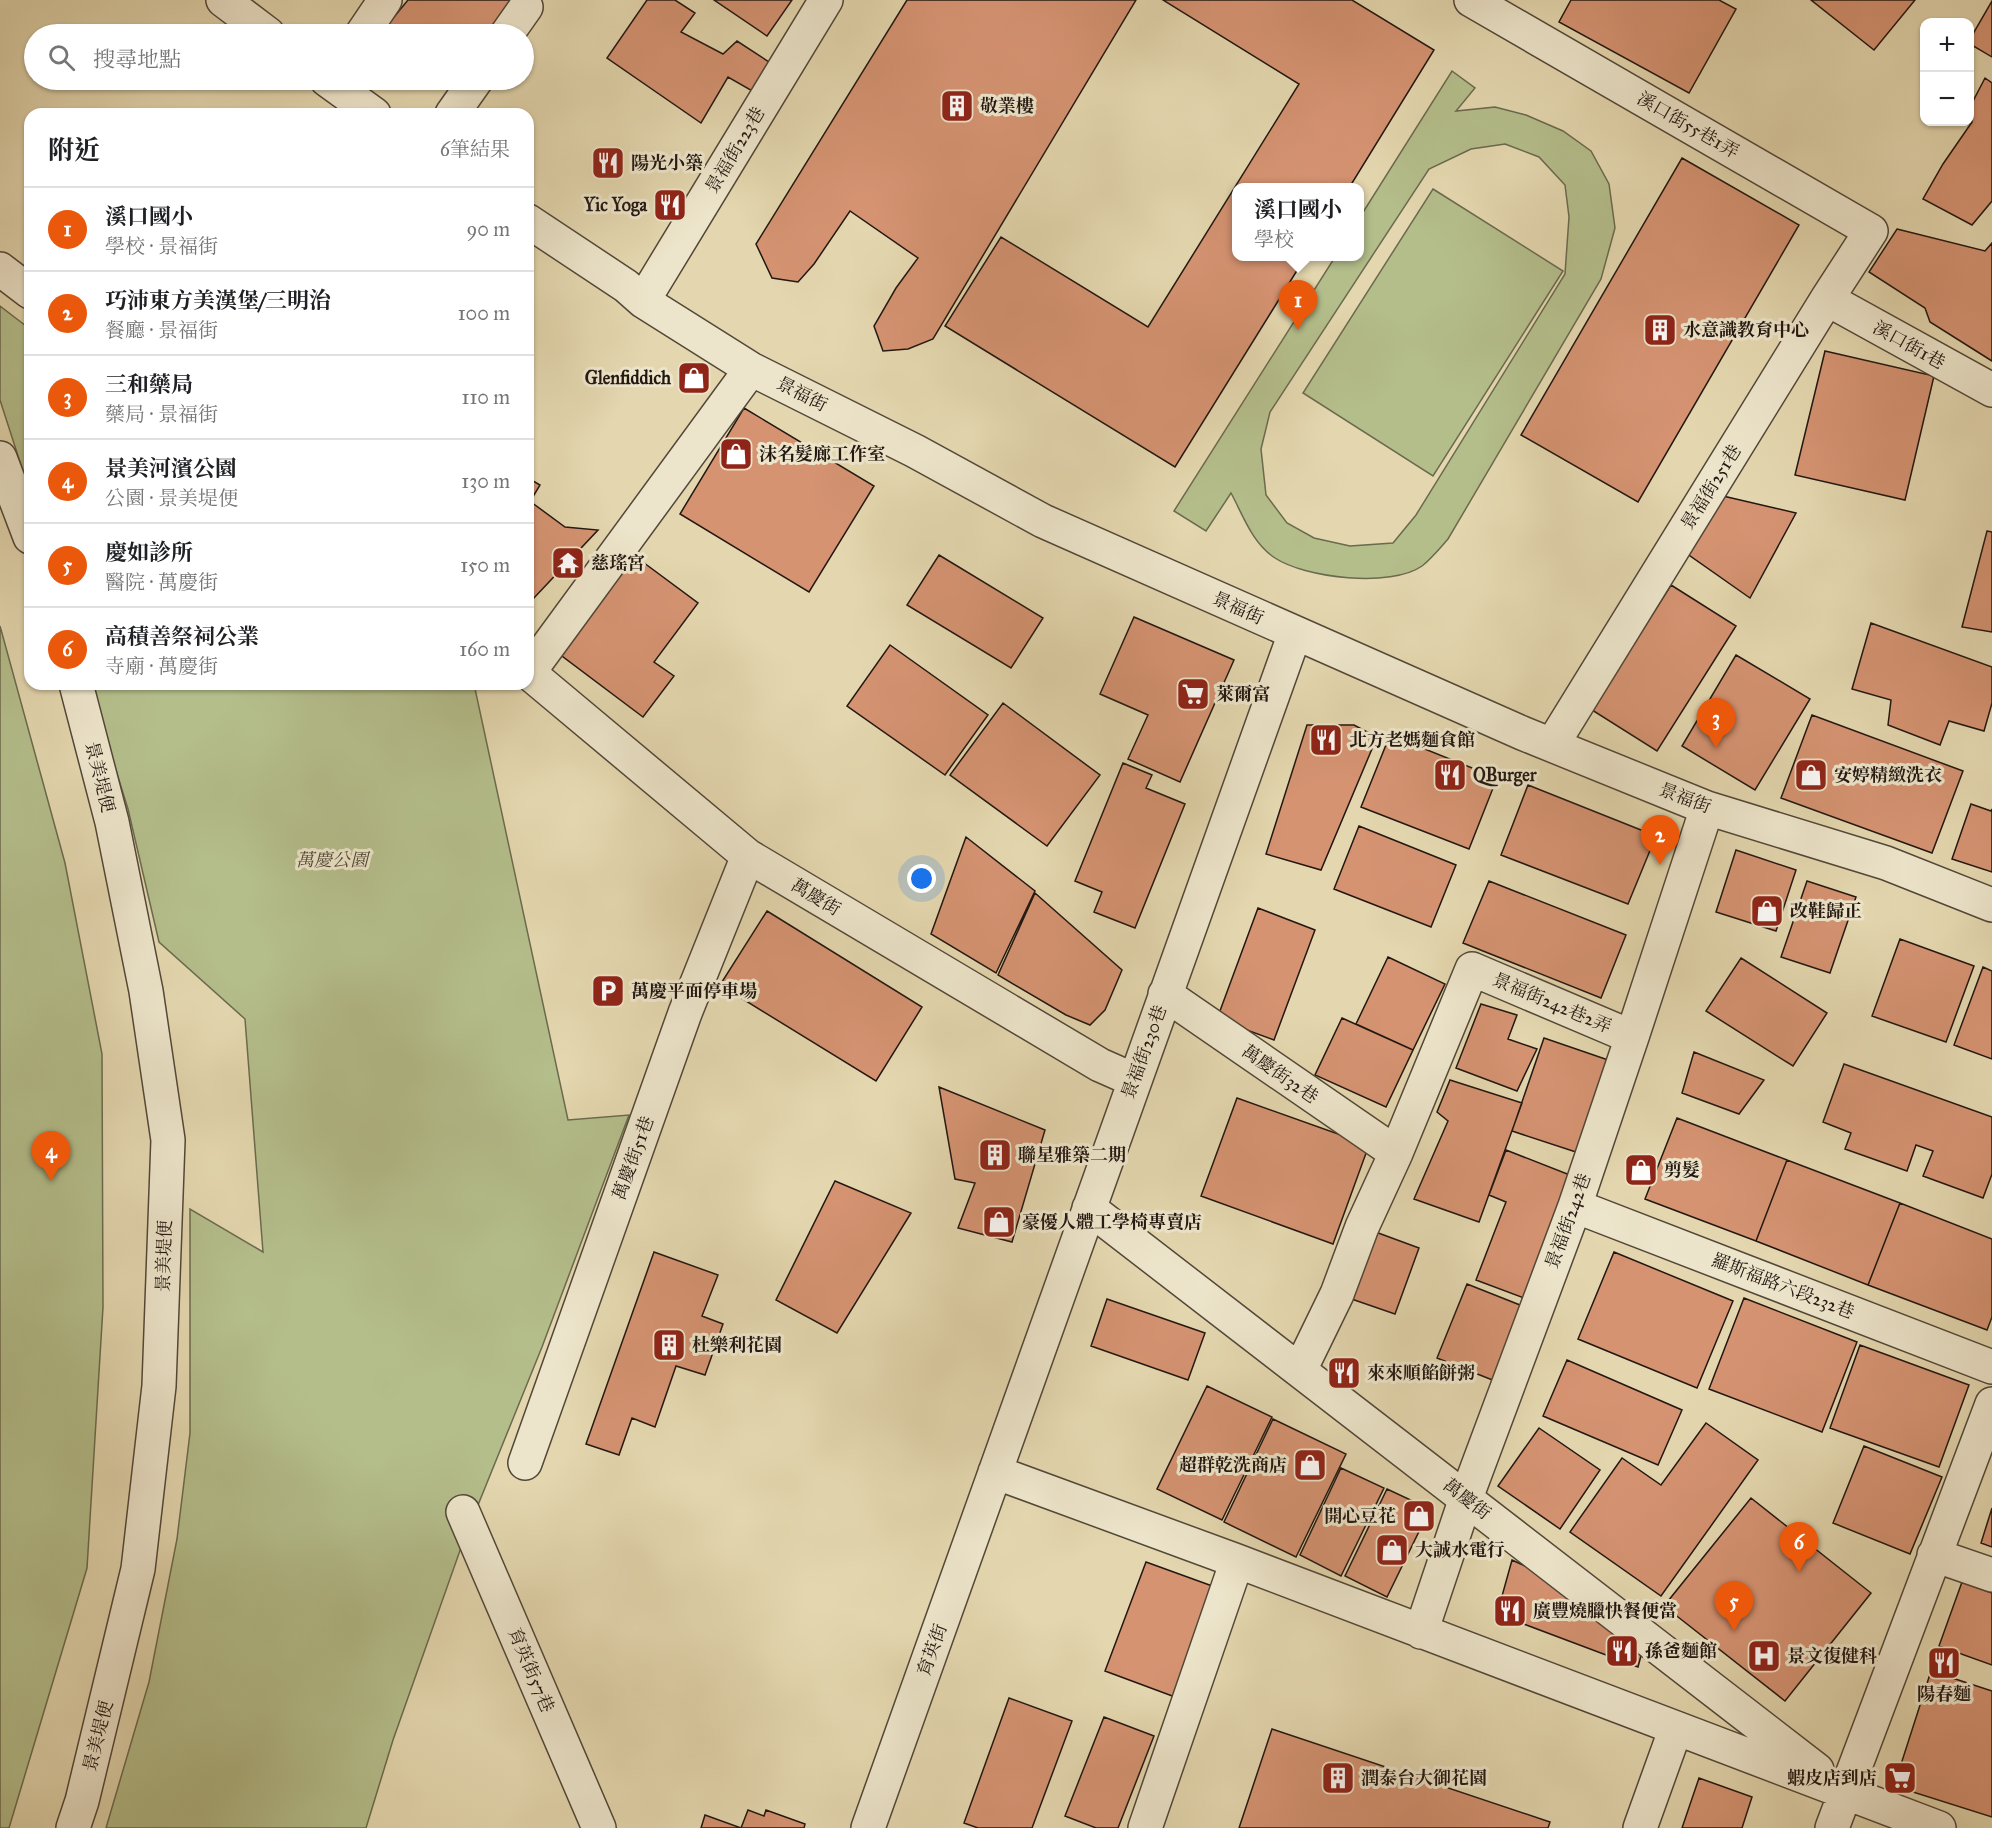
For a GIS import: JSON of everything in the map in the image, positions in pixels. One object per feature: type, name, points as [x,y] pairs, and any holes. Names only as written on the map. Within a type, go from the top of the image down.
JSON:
[{"type":"street","points":[[223,0],[255,24]]},
{"type":"street","points":[[369,24],[385,0]]},
{"type":"street","name":"景福街223巷","points":[[643,301],[826,0]]},
{"type":"street","name":"溪口街55巷1弄","points":[[1471,0],[1511,10],[1872,231]]},
{"type":"street","points":[[514,24],[526,7]]},
{"type":"street","points":[[342,90],[366,108]]},
{"type":"street","points":[[456,108],[469,90]]},
{"type":"street","name":"景福街","points":[[534,225],[626,286],[643,301],[751,369],[915,451],[1042,521],[1552,745],[1707,808],[1886,863],[1992,905]]},
{"type":"street","name":"景福街251巷","points":[[1552,745],[1827,299],[1872,231]]},
{"type":"street","points":[[0,269],[24,287]]},
{"type":"street","name":"溪口街1巷","points":[[1827,299],[1992,390]]},
{"type":"street","points":[[534,665],[751,369]]},
{"type":"street","points":[[0,458],[24,521]]},
{"type":"street","name":"景福街230巷","points":[[995,1472],[1294,633]]},
{"type":"street","name":"萬慶街","points":[[534,676],[748,856],[1100,1065],[1134,1080]]},
{"type":"street","name":"景美堤便","points":[[73,1828],[82,1801],[138,1569],[159,1386],[168,1140],[146,991],[112,822],[78,690]]},
{"type":"street","name":"景福街242巷","points":[[1421,1632],[1466,1498],[1575,1206],[1707,808]]},
{"type":"street","name":"萬慶街51巷","points":[[525,1463],[685,1013],[748,856]]},
{"type":"street","name":"景福街242巷2弄","points":[[1396,1153],[1472,969],[1632,1037]]},
{"type":"street","name":"萬慶街32巷","points":[[1165,994],[1396,1153]]},
{"type":"street","points":[[1300,1370],[1337,1293],[1362,1227],[1396,1153]]},
{"type":"street","name":"羅斯福路六段232巷","points":[[1575,1206],[1992,1367]]},
{"type":"street","name":"萬慶街","points":[[1089,1208],[1845,1791]]},
{"type":"street","points":[[1832,1828],[1992,1404]]},
{"type":"street","name":"萬慶街","points":[[995,1472],[1237,1561],[1939,1828]]},
{"type":"street","name":"育英街","points":[[878,1825],[995,1472]]},
{"type":"street","name":"育英街57巷","points":[[463,1512],[599,1828]]},
{"type":"street","points":[[1934,1555],[1992,1575]]},
{"type":"street","points":[[1145,1828],[1237,1561]]},
{"type":"street","points":[[1640,1828],[1676,1728]]},
{"type":"green space","points":[[1452,71],[1475,88],[1456,111],[1495,107],[1526,115],[1563,131],[1591,151],[1609,184],[1615,228],[1601,279],[1448,539],[1422,566],[1408,573],[1370,578],[1348,578],[1306,571],[1275,558],[1260,545],[1231,493],[1206,531],[1174,511],[1332,261],[1364,261],[1364,211]],"holes":[[[1505,144],[1539,157],[1565,185],[1569,217],[1565,274],[1416,515],[1393,543],[1350,546],[1314,538],[1287,523],[1266,495],[1261,449],[1270,412],[1429,169],[1471,149]]]},
{"type":"green space","points":[[1433,189],[1563,271],[1433,476],[1303,393]]},
{"type":"green space","points":[[0,306],[24,324],[24,474],[0,400]]},
{"type":"green space","points":[[0,626],[65,863],[102,1054],[103,1307],[87,1568],[9,1828],[0,1828]]},
{"type":"green space","name":"萬慶公園","points":[[91,690],[475,690],[568,1120],[629,1115],[542,1347],[463,1542],[393,1740],[366,1828],[106,1828],[149,1682],[177,1539],[190,1433],[190,1209],[263,1252],[245,1019],[159,942],[128,809]]},
{"type":"building","points":[[408,0],[511,0],[493,24],[388,24]]},
{"type":"building","points":[[647,0],[675,0],[695,13],[681,32],[723,54],[737,41],[769,62],[754,92],[728,77],[701,123],[607,58]]},
{"type":"building","points":[[714,0],[792,0],[767,36]]},
{"type":"building","name":"敬業樓","points":[[907,0],[1136,0],[933,339],[908,349],[883,351],[874,326],[896,288],[918,258],[850,211],[814,264],[798,282],[772,278],[756,244]]},
{"type":"building","points":[[1163,0],[1352,0],[1434,50],[1352,183],[1237,183],[1299,84]]},
{"type":"building","points":[[1571,0],[1719,0],[1736,9],[1689,93],[1559,22]]},
{"type":"building","points":[[1811,0],[1915,0],[1874,50]]},
{"type":"building","points":[[1992,1],[1992,57],[1974,46],[1974,32]]},
{"type":"building","points":[[1985,78],[1992,83],[1992,201],[1972,225],[1923,199],[1943,164],[1969,126],[1974,126],[1974,99]]},
{"type":"building","name":"水意識教育中心","points":[[1682,158],[1799,225],[1638,502],[1521,435]]},
{"type":"building","points":[[1232,192],[1232,261],[1303,261],[1175,467],[945,326],[1001,237],[1148,327]]},
{"type":"building","points":[[1897,229],[1985,251],[1992,243],[1992,361],[1930,322],[1925,308],[1869,272]]},
{"type":"building","points":[[1825,351],[1934,376],[1905,500],[1795,475]]},
{"type":"building","points":[[744,408],[874,486],[809,592],[680,514]]},
{"type":"building","points":[[534,482],[540,485],[534,495]]},
{"type":"building","points":[[1723,496],[1796,513],[1750,598],[1686,553]]},
{"type":"building","points":[[534,504],[565,527],[598,530],[534,598]]},
{"type":"building","points":[[1987,531],[1992,532],[1992,632],[1962,627]]},
{"type":"building","points":[[632,554],[698,603],[654,662],[674,676],[643,717],[558,653]]},
{"type":"building","points":[[939,555],[1043,618],[1011,668],[907,605]]},
{"type":"building","points":[[1671,585],[1736,626],[1657,751],[1592,710]]},
{"type":"building","points":[[1134,617],[1234,660],[1180,782],[1128,759],[1148,715],[1100,694]]},
{"type":"building","points":[[1871,623],[1992,667],[1992,703],[1984,731],[1949,721],[1940,745],[1888,725],[1891,700],[1852,689]]},
{"type":"building","points":[[890,645],[988,715],[945,775],[847,706]]},
{"type":"building","points":[[1736,655],[1810,699],[1755,790],[1682,746]]},
{"type":"building","points":[[1003,703],[1100,775],[1047,846],[950,775]]},
{"type":"building","points":[[1812,715],[1963,771],[1932,853],[1781,798]]},
{"type":"building","points":[[1307,725],[1354,725],[1377,737],[1321,870],[1266,854]]},
{"type":"building","points":[[1390,735],[1497,778],[1469,849],[1361,807]]},
{"type":"building","points":[[1123,763],[1152,775],[1146,788],[1185,804],[1135,928],[1094,912],[1102,892],[1075,881]]},
{"type":"building","points":[[1528,785],[1656,836],[1628,904],[1501,855]]},
{"type":"building","points":[[1971,804],[1991,811],[1992,809],[1992,872],[1952,859]]},
{"type":"building","points":[[1359,826],[1456,865],[1431,927],[1334,889]]},
{"type":"building","points":[[966,837],[1035,891],[996,973],[931,934]]},
{"type":"building","points":[[1736,850],[1796,870],[1776,931],[1716,912]]},
{"type":"building","points":[[1489,881],[1626,935],[1601,998],[1463,943]]},
{"type":"building","points":[[1807,881],[1856,897],[1830,973],[1781,957]]},
{"type":"building","points":[[1035,893],[1122,970],[1105,1010],[1090,1025],[1066,1015],[998,975]]},
{"type":"building","points":[[1258,908],[1315,930],[1274,1040],[1217,1019]]},
{"type":"building","points":[[767,911],[922,1007],[876,1081],[720,985]]},
{"type":"building","points":[[1900,939],[1974,966],[1946,1042],[1872,1016]]},
{"type":"building","points":[[1388,957],[1445,984],[1413,1050],[1356,1024]]},
{"type":"building","points":[[1741,958],[1827,1013],[1793,1066],[1706,1011]]},
{"type":"building","points":[[1983,967],[1992,971],[1992,1059],[1954,1045]]},
{"type":"building","points":[[1481,1004],[1517,1015],[1508,1039],[1537,1049],[1517,1091],[1456,1068]]},
{"type":"building","points":[[1342,1018],[1413,1050],[1386,1107],[1315,1075]]},
{"type":"building","points":[[1544,1038],[1614,1062],[1582,1154],[1512,1131]]},
{"type":"building","points":[[1694,1052],[1764,1080],[1739,1114],[1682,1093]]},
{"type":"building","points":[[1844,1064],[1992,1117],[1992,1174],[1983,1198],[1923,1176],[1933,1151],[1916,1145],[1907,1171],[1845,1149],[1851,1133],[1823,1122]]},
{"type":"building","points":[[1450,1080],[1522,1103],[1479,1222],[1414,1199],[1448,1121],[1437,1112]]},
{"type":"building","name":"聯星雅築二期","points":[[939,1087],[1045,1130],[1012,1242],[958,1228],[975,1183],[955,1179]]},
{"type":"building","points":[[1237,1098],[1369,1145],[1333,1244],[1201,1196]]},
{"type":"building","points":[[1677,1118],[1787,1160],[1756,1241],[1645,1199]]},
{"type":"building","points":[[1506,1150],[1580,1179],[1532,1301],[1476,1280],[1506,1202],[1489,1195]]},
{"type":"building","points":[[1787,1160],[1900,1203],[1868,1285],[1756,1241]]},
{"type":"building","points":[[835,1181],[911,1213],[837,1333],[776,1300]]},
{"type":"building","points":[[1900,1203],[1992,1239],[1992,1317],[1987,1330],[1868,1285]]},
{"type":"building","points":[[1362,1227],[1419,1248],[1395,1314],[1337,1294]]},
{"type":"building","name":"杜樂利花園","points":[[654,1252],[718,1275],[702,1316],[723,1324],[705,1375],[676,1366],[655,1427],[632,1418],[619,1455],[586,1444]]},
{"type":"building","points":[[1614,1252],[1733,1301],[1697,1388],[1578,1339]]},
{"type":"building","points":[[1467,1284],[1530,1309],[1500,1383],[1437,1358]]},
{"type":"building","points":[[1744,1298],[1857,1342],[1822,1432],[1709,1389]]},
{"type":"building","points":[[1107,1299],[1205,1333],[1188,1380],[1091,1346]]},
{"type":"building","points":[[1860,1345],[1969,1385],[1939,1467],[1830,1428]]},
{"type":"building","points":[[1567,1360],[1682,1410],[1658,1465],[1543,1416]]},
{"type":"building","points":[[1207,1386],[1272,1417],[1222,1520],[1157,1489]]},
{"type":"building","points":[[1273,1419],[1346,1454],[1296,1557],[1224,1522]]},
{"type":"building","points":[[1706,1423],[1758,1460],[1661,1596],[1570,1532],[1622,1458],[1661,1485]]},
{"type":"building","points":[[1539,1428],[1600,1470],[1560,1529],[1498,1486]]},
{"type":"building","points":[[1864,1446],[1942,1477],[1910,1554],[1833,1523]]},
{"type":"building","points":[[1341,1468],[1384,1488],[1341,1576],[1300,1555]]},
{"type":"building","points":[[1387,1489],[1430,1509],[1387,1597],[1345,1576]]},
{"type":"building","points":[[1751,1498],[1871,1593],[1785,1701],[1664,1606]]},
{"type":"building","points":[[1992,1508],[1992,1547],[1981,1543]]},
{"type":"building","points":[[1512,1560],[1547,1576],[1642,1652],[1638,1667],[1497,1614]]},
{"type":"building","points":[[1146,1562],[1215,1587],[1175,1697],[1105,1671]]},
{"type":"building","points":[[1962,1582],[1992,1593],[1992,1665],[1939,1646]]},
{"type":"building","points":[[1931,1671],[1992,1691],[1992,1817],[1894,1786]]},
{"type":"building","points":[[1009,1698],[1072,1721],[1032,1828],[978,1828],[964,1823]]},
{"type":"building","points":[[1104,1717],[1154,1736],[1118,1828],[1096,1828],[1065,1816]]},
{"type":"building","name":"潤泰台大御花園","points":[[1272,1729],[1550,1822],[1548,1828],[1239,1828]]},
{"type":"building","points":[[1699,1778],[1752,1797],[1742,1828],[1682,1828]]},
{"type":"building","points":[[748,1810],[764,1816],[766,1810],[805,1824],[804,1828],[741,1828]]},
{"type":"building","points":[[705,1815],[741,1828],[701,1828]]},
{"type":"place","name":"敬業樓","points":[[957,106]]},
{"type":"place","name":"陽光小築","points":[[608,163]]},
{"type":"place","name":"Yic Yoga","points":[[670,205]]},
{"type":"place","name":"溪口國小","points":[[1298,330]]},
{"type":"place","name":"水意識教育中心","points":[[1660,330]]},
{"type":"place","name":"Glenfiddich","points":[[694,378]]},
{"type":"place","name":"沫名髮廊工作室","points":[[736,454]]},
{"type":"place","name":"慈瑤宮","points":[[568,563]]},
{"type":"place","name":"萊爾富","points":[[1193,694]]},
{"type":"place","name":"北方老媽麵食館","points":[[1326,740]]},
{"type":"place","name":"三和藥局","points":[[1716,748]]},
{"type":"place","name":"QBurger","points":[[1450,775]]},
{"type":"place","name":"安婷精緻洗衣","points":[[1811,775]]},
{"type":"place","name":"巧沛東方美漢堡/三明治","points":[[1660,865]]},
{"type":"place","name":"改鞋歸正","points":[[1767,911]]},
{"type":"place","name":"萬慶平面停車場","points":[[608,991]]},
{"type":"place","name":"聯星雅築二期","points":[[995,1155]]},
{"type":"place","name":"剪髮","points":[[1641,1170]]},
{"type":"place","name":"景美河濱公園","points":[[51,1181]]},
{"type":"place","name":"豪優人體工學椅專賣店","points":[[999,1222]]},
{"type":"place","name":"杜樂利花園","points":[[669,1345]]},
{"type":"place","name":"來來順餡餅粥","points":[[1344,1373]]},
{"type":"place","name":"超群乾洗商店","points":[[1310,1465]]},
{"type":"place","name":"開心豆花","points":[[1419,1516]]},
{"type":"place","name":"大誠水電行","points":[[1392,1550]]},
{"type":"place","name":"高積善祭祠公業","points":[[1799,1572]]},
{"type":"place","name":"廣豐燒臘快餐便當","points":[[1510,1611]]},
{"type":"place","name":"慶如診所","points":[[1734,1631]]},
{"type":"place","name":"孫爸麵館","points":[[1622,1651]]},
{"type":"place","name":"景文復健科","points":[[1764,1656]]},
{"type":"place","name":"陽春麵","points":[[1944,1663]]},
{"type":"place","name":"潤泰台大御花園","points":[[1338,1778]]},
{"type":"place","name":"蝦皮店到店","points":[[1900,1778]]}]
